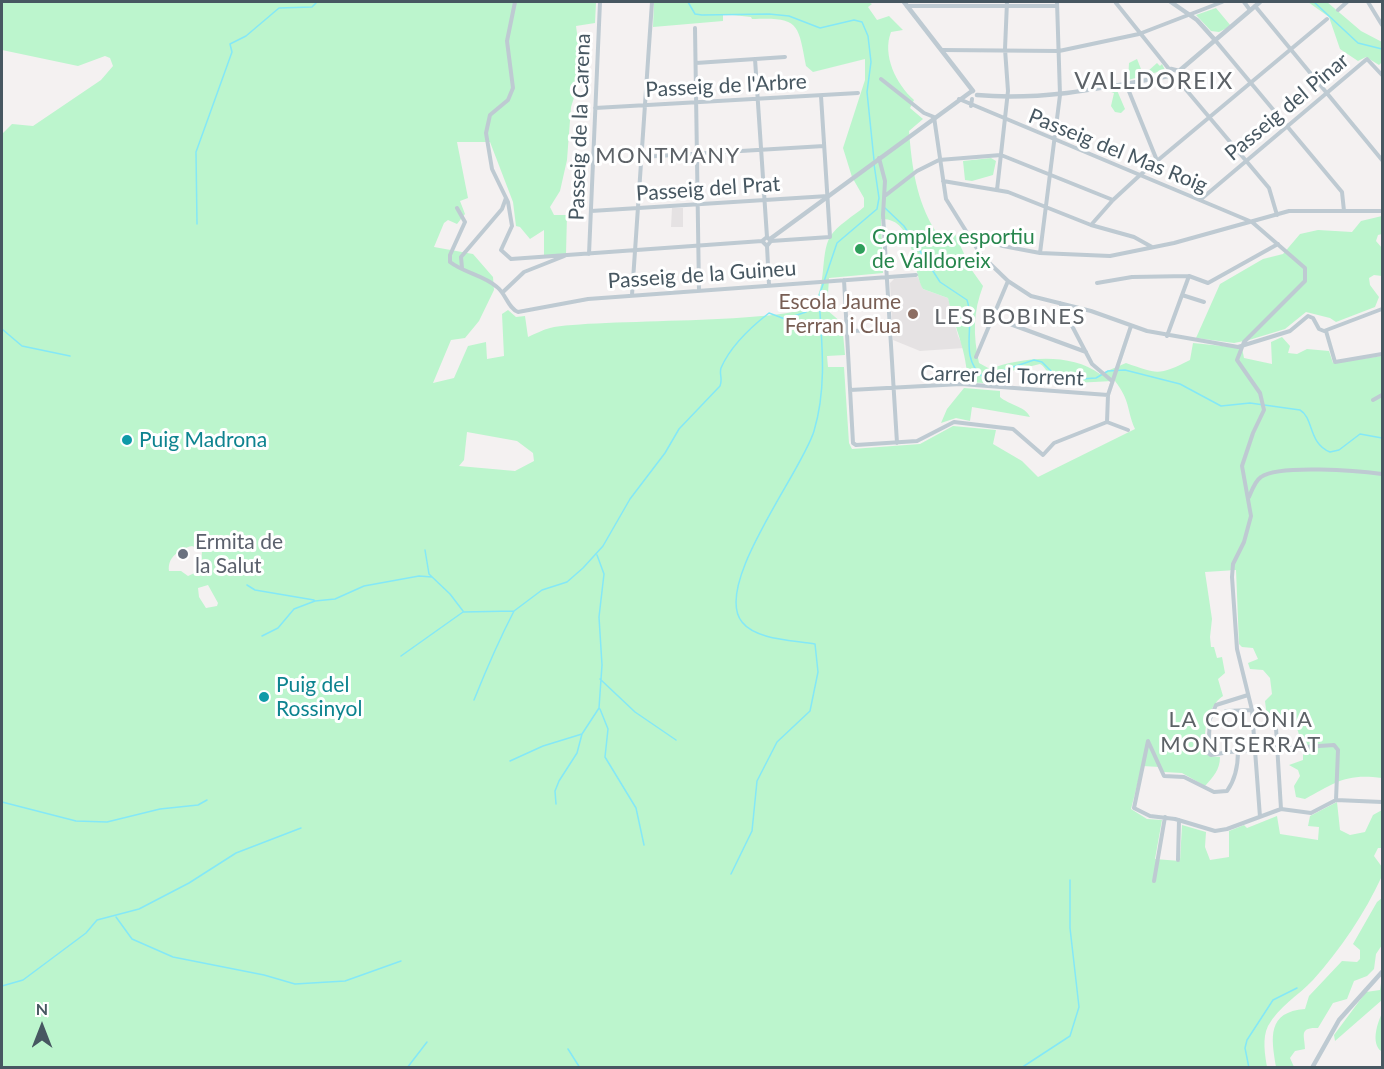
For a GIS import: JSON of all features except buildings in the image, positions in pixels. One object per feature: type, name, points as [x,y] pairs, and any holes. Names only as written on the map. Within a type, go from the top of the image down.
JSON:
[{"type":"street","points":[[515,2],[507,41],[513,88],[508,100],[490,115],[486,133],[494,174],[507,198],[512,226],[501,250],[506,257],[589,254],[762,242],[966,96],[1008,98],[1060,95],[1168,76]]},
{"type":"street","name":"Passeig de la Carena","points":[[589,254],[600,2]]},
{"type":"street","points":[[632,296],[652,2]]},
{"type":"street","points":[[1171,2],[1190,15],[1215,40],[1342,192],[1344,210]]},
{"type":"street","points":[[942,50],[1059,51],[1139,34],[1222,2]]},
{"type":"street","points":[[1244,2],[1291,50],[1383,160]]},
{"type":"street","points":[[1177,79],[1179,71],[1260,2]]},
{"type":"street","points":[[1338,10],[1347,2]]},
{"type":"street","points":[[1368,2],[1383,24]]},
{"type":"street","points":[[996,190],[1008,98],[1005,49],[1007,3]]},
{"type":"street","points":[[1116,3],[1139,34],[1170,69],[1174,68],[1179,71]]},
{"type":"street","points":[[905,4],[1057,4],[1060,95],[1040,253]]},
{"type":"street","points":[[905,4],[970,85],[974,95],[971,106]]},
{"type":"street","points":[[1091,225],[1139,176],[1158,163],[1328,19]]},
{"type":"street","points":[[695,28],[699,291]]},
{"type":"street","points":[[696,63],[785,57]]},
{"type":"street","points":[[755,59],[769,239],[767,246],[769,285]]},
{"type":"street","name":"Passeig del Pinar","points":[[1199,201],[1367,59],[1383,75]]},
{"type":"street","points":[[1168,76],[1170,69]]},
{"type":"street","points":[[1168,76],[1171,80],[1177,79]]},
{"type":"street","points":[[881,79],[924,113],[934,117]]},
{"type":"street","points":[[1177,79],[1269,188],[1277,215]]},
{"type":"street","points":[[1126,84],[1158,163]]},
{"type":"street","name":"Passeig de l'Arbre","points":[[595,108],[858,93]]},
{"type":"street","points":[[769,239],[830,237],[821,96]]},
{"type":"street","name":"Passeig del Mas Roig","points":[[959,99],[1054,141],[1252,222],[1278,244],[1305,268],[1305,281],[1268,315],[1242,346]]},
{"type":"street","points":[[934,117],[946,199],[966,235],[981,255],[1008,281],[1031,296],[1167,336],[1242,346],[1290,331],[1308,316],[1313,318],[1319,329],[1326,330],[1383,309]]},
{"type":"street","points":[[641,157],[824,146]]},
{"type":"street","points":[[885,195],[917,171],[939,160],[1001,155],[1113,200]]},
{"type":"street","points":[[877,159],[884,170],[883,215],[897,443]]},
{"type":"street","points":[[943,181],[996,190],[1046,206],[1091,225],[1134,237],[1152,247]]},
{"type":"street","name":"Passeig del Prat","points":[[591,212],[828,196]]},
{"type":"street","points":[[463,269],[460,264],[461,257],[502,208],[507,198]]},
{"type":"street","points":[[457,208],[465,222],[449,260],[494,284],[503,292],[524,272],[567,255]]},
{"type":"street","points":[[966,235],[1003,246],[1040,253],[1110,256],[1297,210],[1383,211]]},
{"type":"street","points":[[762,242],[767,246]]},
{"type":"street","points":[[1096,283],[1132,277],[1189,276],[1208,283],[1278,244]]},
{"type":"street","name":"Passeig de la Guineu","points":[[503,292],[513,310],[518,312],[588,299],[916,274]]},
{"type":"street","points":[[1167,336],[1189,276]]},
{"type":"street","points":[[844,280],[853,443],[856,445],[917,441],[954,422],[1013,429],[1043,455],[1054,443],[1107,422],[1128,430]]},
{"type":"street","points":[[976,357],[1008,281]]},
{"type":"street","points":[[1182,295],[1204,302]]},
{"type":"street","points":[[1059,303],[1092,364],[1112,381]]},
{"type":"street","points":[[991,317],[1086,352]]},
{"type":"street","points":[[1107,422],[1108,395],[1131,326]]},
{"type":"street","points":[[846,332],[890,330]]},
{"type":"street","points":[[1326,330],[1335,362],[1383,354]]},
{"type":"street","points":[[1242,346],[1237,360],[1260,393],[1264,410],[1253,433],[1242,466],[1249,497],[1250,520],[1244,542],[1233,564],[1232,577],[1237,649],[1252,710],[1260,816]]},
{"type":"street","name":"Carrer del Torrent","points":[[850,390],[961,384],[1108,395]]},
{"type":"street","points":[[1372,400],[1383,395]]},
{"type":"street","points":[[1249,497],[1259,479],[1266,474],[1334,468],[1383,474]]},
{"type":"street","points":[[1248,695],[1216,705],[1210,719],[1209,753],[1211,755],[1304,746],[1338,747],[1336,800]]},
{"type":"street","points":[[1226,711],[1252,710]]},
{"type":"street","points":[[1276,728],[1281,809]]},
{"type":"street","points":[[1238,751],[1238,763],[1232,784],[1227,791],[1218,793],[1184,777],[1164,776],[1148,741],[1134,808],[1150,816],[1179,820],[1215,831],[1227,829],[1281,809],[1311,813],[1336,800],[1383,802]]},
{"type":"street","points":[[1154,881],[1165,817]]},
{"type":"street","points":[[1178,860],[1179,820]]},
{"type":"street","points":[[1312,1068],[1339,1020],[1383,972]]},
{"type":"shaded area","points":[[672,208],[683,208],[683,227],[671,227]]},
{"type":"shaded area","name":"Escola Jaume Ferran i Clua","points":[[918,277],[923,289],[948,298],[958,336],[964,348],[920,351],[893,340],[890,283],[894,279]]},
{"type":"green space","points":[[2,2],[596,2],[595,23],[576,26],[580,55],[578,85],[571,107],[567,160],[560,191],[550,207],[554,215],[567,215],[566,254],[544,256],[544,230],[530,239],[520,227],[516,226],[513,202],[490,142],[457,142],[468,198],[460,201],[465,214],[457,224],[448,220],[444,223],[434,247],[473,254],[493,277],[494,290],[479,321],[465,338],[451,340],[433,383],[454,378],[468,346],[486,342],[487,359],[504,356],[502,314],[508,310],[516,317],[525,316],[528,337],[550,328],[573,325],[771,315],[799,311],[813,304],[820,289],[825,252],[830,237],[864,207],[864,198],[852,177],[843,148],[865,80],[865,59],[813,72],[806,66],[798,32],[788,22],[779,19],[752,19],[751,17],[723,14],[723,21],[653,27],[654,2],[868,2],[872,4],[868,7],[877,20],[889,16],[903,30],[891,32],[888,50],[896,78],[914,100],[910,108],[923,119],[909,131],[914,170],[924,208],[936,232],[955,234],[971,269],[983,286],[977,305],[975,324],[979,363],[990,369],[1031,360],[1060,360],[1075,362],[1100,374],[1126,363],[1158,372],[1190,360],[1193,343],[1242,348],[1244,358],[1272,364],[1271,342],[1282,337],[1290,346],[1288,353],[1297,354],[1307,349],[1329,351],[1333,363],[1382,356],[1382,778],[1349,778],[1305,799],[1296,797],[1294,786],[1300,776],[1298,770],[1289,765],[1303,760],[1303,747],[1295,722],[1283,720],[1268,726],[1265,701],[1272,694],[1270,678],[1263,670],[1250,669],[1248,663],[1258,659],[1253,648],[1242,647],[1239,644],[1236,570],[1205,572],[1212,619],[1211,647],[1214,647],[1217,658],[1222,657],[1225,673],[1218,679],[1223,696],[1217,701],[1209,715],[1205,732],[1206,749],[1209,756],[1220,757],[1219,766],[1205,786],[1182,773],[1164,772],[1160,767],[1142,766],[1131,809],[1147,819],[1162,820],[1155,859],[1180,861],[1182,825],[1206,832],[1205,847],[1210,860],[1229,857],[1229,831],[1244,825],[1247,828],[1277,816],[1280,834],[1318,840],[1319,827],[1308,826],[1310,816],[1337,802],[1340,830],[1350,835],[1365,832],[1373,815],[1382,810],[1382,848],[1378,848],[1374,856],[1382,867],[1382,876],[1360,917],[1333,956],[1313,980],[1272,1019],[1266,1031],[1267,1067],[2,1067],[2,134],[12,124],[33,126],[101,80],[113,66],[110,58],[105,56],[78,66],[2,50]],"holes":[[[881,219],[892,221],[906,235],[923,289],[948,298],[963,350],[967,382],[999,384],[999,374],[1040,364],[1051,376],[1065,382],[1115,381],[1126,400],[1135,429],[1038,477],[1022,461],[993,444],[996,430],[953,426],[920,444],[852,449],[849,443],[844,367],[828,367],[827,356],[845,355],[842,323],[827,310],[829,278],[883,273]],[[467,432],[517,441],[533,453],[534,461],[515,471],[459,466],[464,460]],[[192,546],[202,550],[201,570],[188,576],[181,571],[169,571],[172,558]],[[208,585],[218,603],[217,606],[206,608],[199,597],[198,588]]]},
{"type":"green space","points":[[1308,2],[1327,2],[1361,31],[1382,42],[1382,62],[1379,65],[1366,57],[1358,61],[1340,49],[1329,17]]},
{"type":"green space","points":[[1216,8],[1231,26],[1219,32],[1211,31],[1196,15]]},
{"type":"green space","points":[[1137,59],[1141,69],[1148,71],[1157,63],[1160,66],[1162,64],[1165,70],[1128,80],[1129,63]]},
{"type":"green space","points":[[1116,88],[1125,109],[1121,113],[1115,112],[1111,106],[1114,93],[1108,91]]},
{"type":"green space","points":[[991,158],[996,161],[993,175],[972,181],[965,180],[963,161]]},
{"type":"green space","points":[[1382,216],[1382,234],[1378,235],[1376,241],[1382,248],[1382,276],[1374,275],[1369,278],[1370,285],[1379,297],[1375,307],[1336,322],[1330,318],[1306,312],[1285,329],[1234,343],[1196,338],[1220,284],[1263,259],[1283,254],[1300,234],[1318,230],[1352,232],[1361,221]]},
{"type":"green space","points":[[964,388],[1000,391],[1000,397],[1024,410],[1030,417],[972,407],[970,421],[956,418],[941,423],[947,409]]},
{"type":"green space","points":[[1382,898],[1382,945],[1376,954],[1374,969],[1367,976],[1354,981],[1347,999],[1333,1003],[1318,1028],[1305,1031],[1305,1049],[1295,1051],[1290,1058],[1294,1067],[1276,1067],[1273,1036],[1278,1021],[1293,1011],[1305,1009],[1309,996],[1342,961],[1357,962],[1360,959],[1360,950],[1353,944],[1377,902]]},
{"type":"green space","points":[[1382,976],[1382,1000],[1335,1041],[1334,1035],[1366,992],[1380,990]]},
{"type":"green space","points":[[1382,1013],[1382,1050],[1381,1051],[1376,1038]]},
{"type":"waterway","points":[[197,224],[196,152],[232,52],[230,44],[246,36],[279,8],[312,7],[317,2]]},
{"type":"waterway","points":[[688,2],[695,14],[702,15],[789,16],[820,28],[854,20],[862,22],[868,36],[871,62],[867,92],[874,160]]},
{"type":"waterway","points":[[1314,2],[1358,43],[1382,49]]},
{"type":"waterway","points":[[401,656],[463,612],[514,611],[542,590],[567,582],[583,568],[603,546],[630,499],[665,453],[679,429],[720,386],[721,368],[742,338],[769,313],[785,319],[806,312],[817,302],[837,243],[877,209],[879,198],[874,164]]},
{"type":"waterway","points":[[885,208],[904,226],[940,282],[967,300],[971,360],[983,377],[1034,360],[1042,362],[1057,377],[1065,380],[1096,378],[1108,371],[1125,370],[1180,384],[1221,406],[1250,403],[1300,410],[1308,419],[1318,443],[1330,452],[1339,450],[1360,434],[1382,438]]},
{"type":"waterway","points":[[731,874],[752,831],[757,781],[777,742],[810,711],[818,672],[815,644],[765,636],[756,632],[742,622],[736,605],[739,582],[749,556],[807,449],[814,431],[822,382],[819,299]]},
{"type":"waterway","points":[[2,329],[22,346],[70,356]]},
{"type":"waterway","points":[[425,550],[429,574],[450,594],[463,611]]},
{"type":"waterway","points":[[556,804],[555,791],[559,781],[577,753],[582,734],[599,708],[602,665],[599,617],[604,574],[597,555]]},
{"type":"waterway","points":[[262,636],[278,628],[294,609],[315,601],[335,599],[364,586],[419,576],[432,577]]},
{"type":"waterway","points":[[247,585],[255,590],[314,600]]},
{"type":"waterway","points":[[474,700],[514,611]]},
{"type":"waterway","points":[[600,679],[635,712],[676,740]]},
{"type":"waterway","points":[[600,709],[608,729],[605,757],[636,808],[644,845]]},
{"type":"waterway","points":[[510,761],[543,746],[582,734]]},
{"type":"waterway","points":[[2,802],[76,821],[107,822],[160,809],[198,805],[207,800]]},
{"type":"waterway","points":[[2,986],[23,980],[86,933],[97,920],[139,909],[189,883],[236,853],[301,828]]},
{"type":"waterway","points":[[1021,1068],[1070,1036],[1079,1007],[1070,928],[1070,880]]},
{"type":"waterway","points":[[116,917],[132,939],[173,957],[264,975],[295,984],[345,981],[401,961]]},
{"type":"waterway","points":[[1249,1068],[1245,1048],[1247,1040],[1273,1000],[1297,988]]},
{"type":"waterway","points":[[407,1068],[427,1042]]},
{"type":"waterway","points":[[568,1049],[580,1068]]},
{"type":"place","name":"Complex esportiu de Valldoreix","points":[[860,249]]},
{"type":"place","name":"Escola Jaume Ferran i Clua","points":[[913,314]]},
{"type":"place","name":"Puig Madrona","points":[[127,440]]},
{"type":"place","name":"Ermita de la Salut","points":[[183,554]]},
{"type":"place","name":"Puig del Rossinyol","points":[[264,697]]},
{"type":"district","name":"VALLDOREIX","points":[[1154,81]]},
{"type":"district","name":"MONTMANY","points":[[668,156]]},
{"type":"district","name":"LES BOBINES","points":[[1010,317]]},
{"type":"district","name":"LA COLÒNIA MONTSERRAT","points":[[1241,732]]}]
